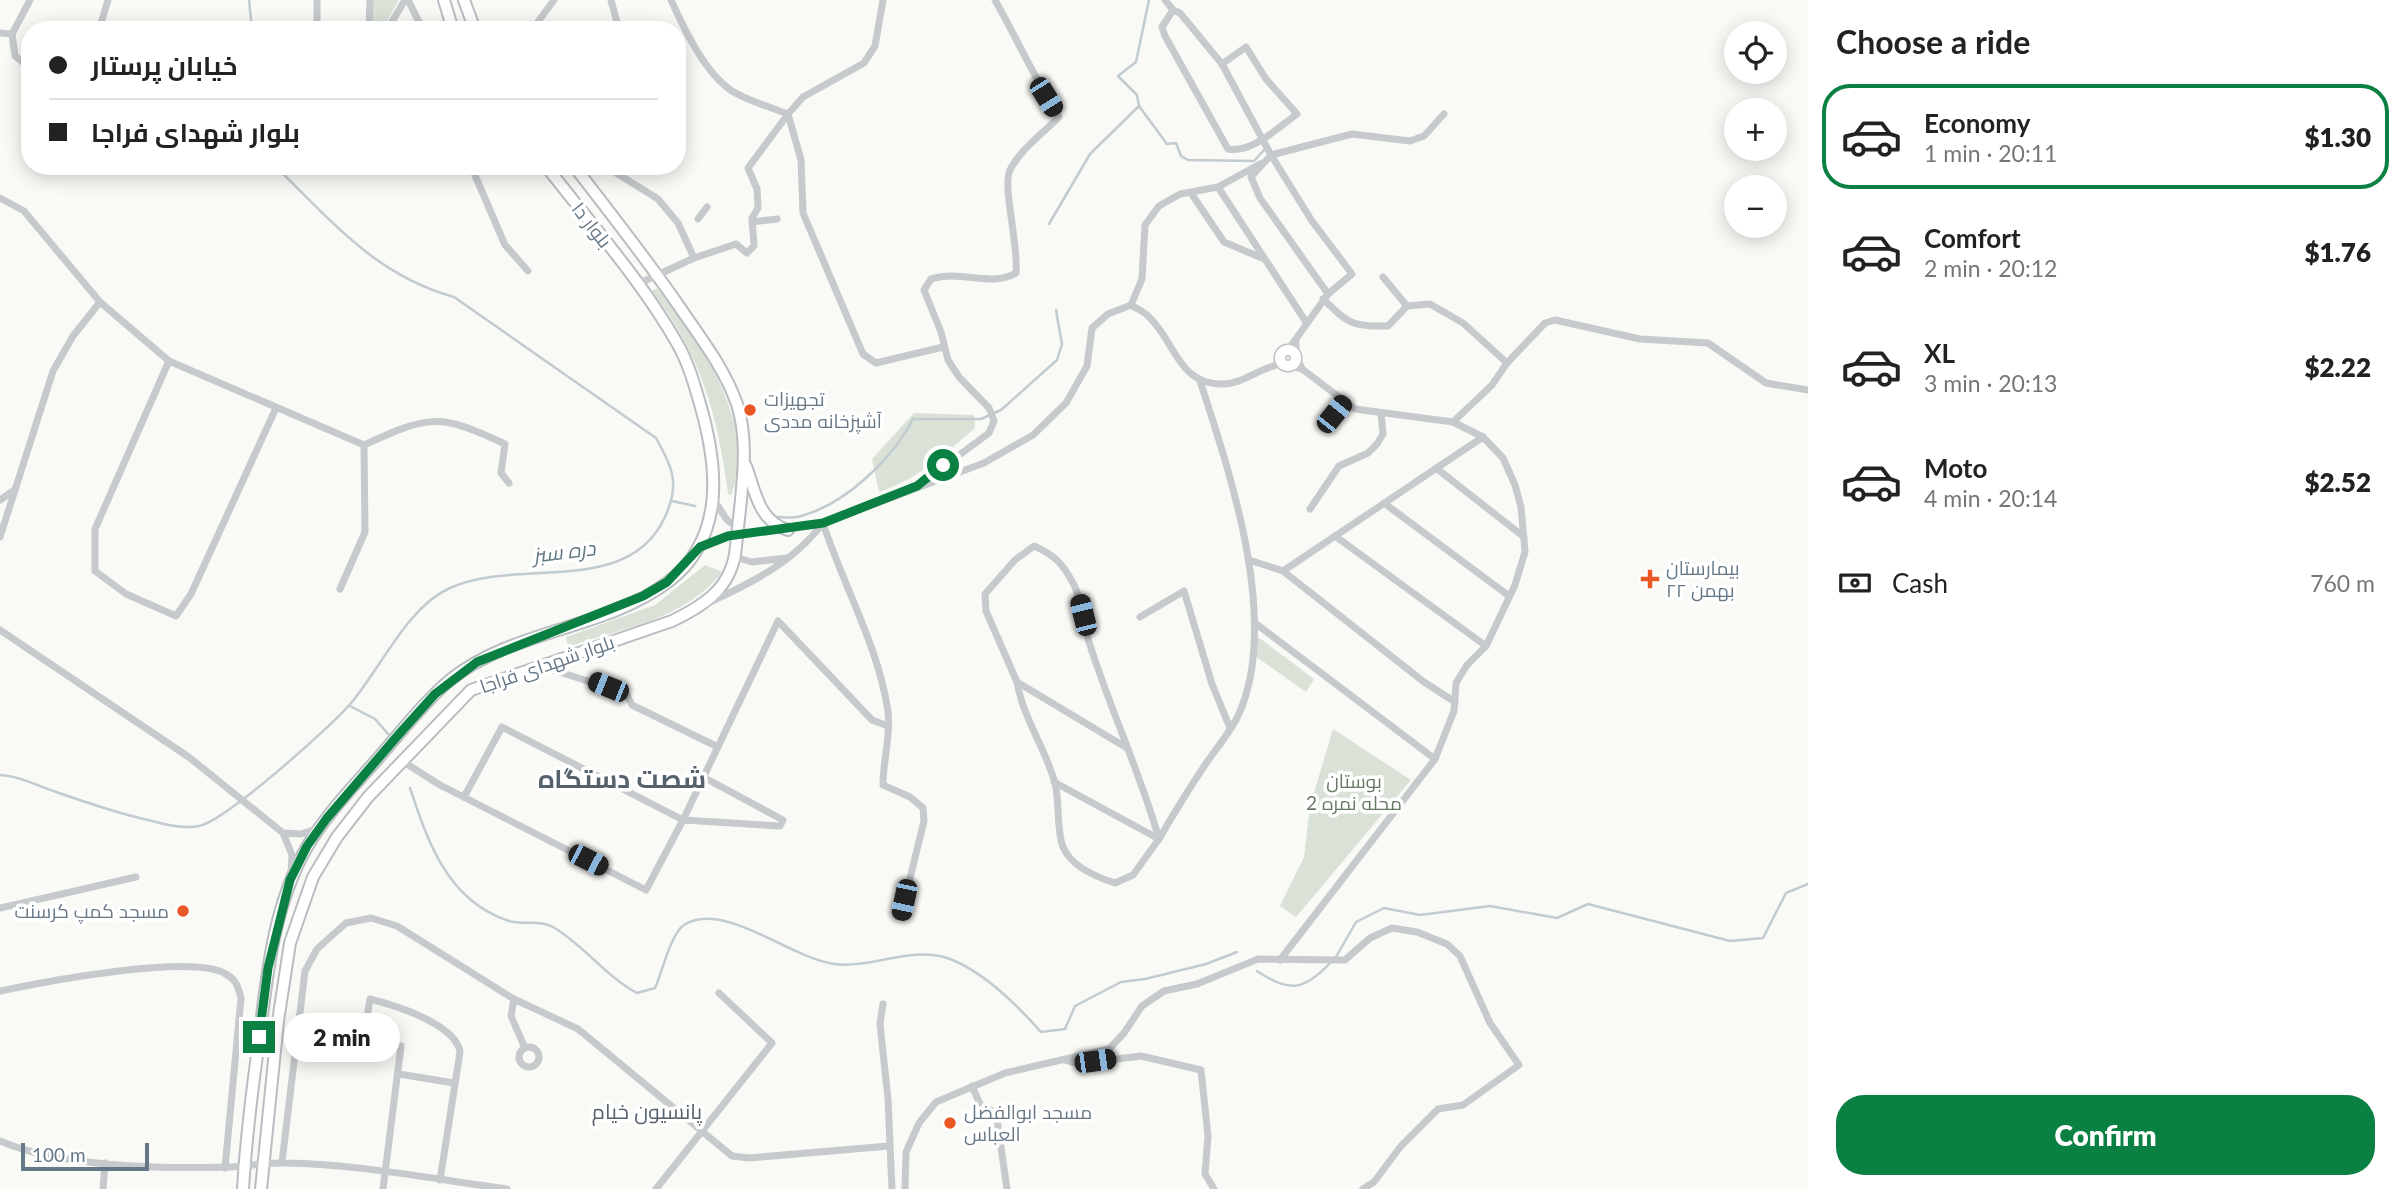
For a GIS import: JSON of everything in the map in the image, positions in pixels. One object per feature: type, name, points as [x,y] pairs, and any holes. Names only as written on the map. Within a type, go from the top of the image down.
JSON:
[{"type":"main road","points":[[444,0],[450,21]]},
{"type":"main road","points":[[464,0],[472,21]]},
{"type":"main road","name":"بلوار دا","points":[[553,175],[638,284]]},
{"type":"main road","name":"بلوار دا","points":[[581,175],[657,273]]},
{"type":"main road","name":"بلوار شهدای فراجا","points":[[261,1189],[278,1021],[290,943],[313,877],[337,836],[402,761],[471,690],[672,621],[702,606],[728,577],[739,543],[744,458],[743,433],[737,404],[709,348],[657,273]]},
{"type":"main road","name":"بلوار شهدای فراجا","points":[[243,1189],[268,968],[290,880],[320,828],[426,704],[464,671],[503,650],[643,596],[667,582],[700,547],[714,500],[713,458],[689,369],[679,346],[638,284]]},
{"type":"main road","points":[[744,458],[763,513],[776,527],[788,530]]},
{"type":"street","points":[[21,61],[15,56],[12,34],[30,0]]},
{"type":"street","points":[[102,21],[108,0]]},
{"type":"street","points":[[317,0],[317,21]]},
{"type":"street","points":[[369,21],[370,0]]},
{"type":"street","points":[[393,21],[406,0],[419,21]]},
{"type":"street","points":[[539,21],[554,0]]},
{"type":"street","points":[[611,0],[617,21]]},
{"type":"street","points":[[671,0],[682,21]]},
{"type":"street","points":[[638,284],[657,273],[736,244],[747,253],[754,246],[752,222],[758,208],[757,189],[748,168],[803,97],[864,63],[875,46],[883,0]]},
{"type":"street","points":[[917,486],[989,433],[994,421],[989,408],[959,377],[943,348],[941,332],[924,290],[931,279],[948,274],[1004,279],[1016,273],[1018,253],[1006,187],[1010,170],[1059,117],[1034,76],[995,0]]},
{"type":"street","points":[[1165,0],[1173,10],[1180,13],[1222,64],[1264,138],[1269,158],[1311,221],[1352,274],[1325,296],[1306,322],[1289,355],[1223,384],[1200,381]]},
{"type":"street","points":[[1173,10],[1162,27],[1165,36],[1228,149],[1235,150],[1264,138],[1297,114],[1266,79],[1245,47],[1222,64]]},
{"type":"street","points":[[686,28],[722,82],[734,92],[788,114]]},
{"type":"street","points":[[0,33],[12,34]]},
{"type":"street","points":[[788,114],[801,160],[803,213],[863,354],[876,363],[943,348]]},
{"type":"street","points":[[700,547],[739,543],[823,523],[984,463],[1033,435],[1066,403],[1087,366],[1093,328],[1108,314],[1131,305],[1142,279],[1145,225],[1159,206],[1180,194],[1218,187],[1269,158],[1352,134],[1410,141],[1424,136],[1444,114]]},
{"type":"street","points":[[1269,158],[1251,177],[1260,198],[1344,321],[1366,327],[1388,326],[1407,306],[1430,304],[1463,323],[1507,363]]},
{"type":"street","points":[[475,175],[505,245],[528,271]]},
{"type":"street","points":[[619,175],[658,199],[678,223],[694,258]]},
{"type":"street","points":[[1218,187],[1306,322]]},
{"type":"street","points":[[1191,193],[1224,242],[1263,258]]},
{"type":"street","points":[[0,198],[24,211],[100,302],[169,361],[364,445],[413,422],[452,421],[505,444],[501,472],[509,483]]},
{"type":"street","points":[[698,219],[707,207]]},
{"type":"street","points":[[752,222],[777,219]]},
{"type":"street","points":[[1383,277],[1407,306]]},
{"type":"street","points":[[0,537],[53,371],[73,336],[100,302]]},
{"type":"street","points":[[1131,305],[1150,317],[1182,366],[1200,381],[1218,435],[1249,560],[1255,623],[1250,676],[1237,718],[1159,839],[1133,875],[1115,883],[1098,877],[1072,860],[1063,846],[1054,782],[1021,705],[1017,682],[986,611],[985,593],[1016,560],[1034,546],[1056,555],[1076,588],[1089,642],[1144,787],[1159,839]]},
{"type":"street","points":[[1453,422],[1492,385],[1507,363],[1545,323],[1555,320],[1640,338],[1709,343],[1766,383],[1808,390]]},
{"type":"street","points":[[1280,960],[1435,759],[1446,737],[1455,702],[1456,683],[1467,665],[1486,646],[1525,552],[1521,508],[1503,458],[1483,437],[1453,422],[1355,409],[1302,369],[1289,355]]},
{"type":"street","points":[[1289,355],[1302,369]]},
{"type":"street","points":[[169,361],[95,529],[95,571],[126,594],[176,616],[191,594],[276,408]]},
{"type":"street","points":[[1323,428],[1345,401]]},
{"type":"street","points":[[1310,509],[1339,466],[1362,456],[1377,444],[1383,434],[1381,414]]},
{"type":"street","points":[[1283,571],[1483,437]]},
{"type":"street","points":[[340,589],[365,532],[364,445]]},
{"type":"street","points":[[1436,468],[1524,537]]},
{"type":"street","points":[[0,500],[13,491]]},
{"type":"street","points":[[714,500],[752,562],[791,557]]},
{"type":"street","points":[[1384,503],[1509,596]]},
{"type":"street","points":[[702,606],[753,582],[791,557],[808,543],[823,523]]},
{"type":"street","points":[[823,523],[837,567],[862,620],[887,710],[883,785],[910,797],[923,808],[924,821],[901,915]]},
{"type":"street","points":[[1335,536],[1486,646]]},
{"type":"street","points":[[1249,560],[1283,571],[1455,702]]},
{"type":"street","points":[[1140,617],[1184,591],[1212,684],[1230,728]]},
{"type":"street","points":[[402,761],[464,797],[646,890],[683,820],[778,621],[872,720],[888,726]]},
{"type":"street","points":[[1255,623],[1435,759]]},
{"type":"street","points":[[0,630],[217,780],[267,818],[283,833],[292,855],[290,880]]},
{"type":"street","points":[[548,662],[553,670],[626,694],[632,705],[718,747]]},
{"type":"street","points":[[1017,682],[1127,748]]},
{"type":"street","points":[[464,797],[502,727],[683,820],[780,826],[783,820],[703,778]]},
{"type":"street","points":[[1054,782],[1159,839]]},
{"type":"street","points":[[283,833],[301,834],[320,828]]},
{"type":"street","points":[[0,908],[136,877]]},
{"type":"street","points":[[282,1163],[305,971],[317,949],[346,923],[371,918],[397,926],[514,999],[578,1029],[700,1132],[733,1156],[748,1158],[889,1146]]},
{"type":"street","points":[[905,1189],[906,1152],[931,1104],[1005,1073],[1109,1049],[1124,1033],[1142,1006],[1164,991],[1197,984],[1258,959],[1345,960],[1370,938],[1392,928],[1417,932],[1447,944],[1460,956],[1490,1023],[1519,1065],[1464,1105],[1438,1109],[1401,1146],[1374,1182],[1363,1189]]},
{"type":"street","points":[[0,991],[165,965],[198,965],[223,972],[237,982],[241,998],[225,1168]]},
{"type":"street","points":[[656,1189],[772,1043],[719,993]]},
{"type":"street","points":[[298,1025],[364,1034],[370,999],[402,1007],[453,1037],[459,1045],[440,1180]]},
{"type":"street","points":[[514,999],[511,1016],[525,1048]]},
{"type":"street","points":[[883,1004],[880,1024],[888,1099],[892,1189]]},
{"type":"street","points":[[383,1189],[401,1046]]},
{"type":"street","points":[[1064,1059],[1078,1064],[1141,1056],[1201,1070],[1208,1136],[1205,1174],[1214,1189]]},
{"type":"street","points":[[399,1074],[454,1083]]},
{"type":"street","points":[[972,1086],[980,1104],[996,1114],[1007,1189]]},
{"type":"street","points":[[0,1141],[65,1158],[104,1163],[225,1168],[282,1163],[507,1189]]},
{"type":"street","points":[[103,1189],[104,1163]]},
{"type":"green space","points":[[373,0],[399,0],[387,21],[372,21]]},
{"type":"green space","points":[[657,288],[706,358],[732,413],[738,442],[738,469],[731,495],[728,494],[719,438],[705,387],[683,339],[652,291]]},
{"type":"green space","points":[[914,413],[974,415],[975,428],[941,457],[906,481],[879,492],[872,459]]},
{"type":"green space","points":[[705,565],[722,572],[690,601],[631,628],[568,647],[566,637],[655,605]]},
{"type":"green space","points":[[1258,637],[1314,679],[1306,692],[1255,656]]},
{"type":"green space","name":"بوستان محله نمره 2","points":[[1333,729],[1411,780],[1296,917],[1280,906],[1304,857],[1310,806]]},
{"type":"waterway","name":"دره سبز","points":[[249,0],[251,21]]},
{"type":"waterway","points":[[1049,224],[1090,154],[1139,106],[1137,95],[1118,76],[1136,62],[1149,0]]},
{"type":"waterway","points":[[1139,106],[1167,144],[1176,143],[1181,156],[1188,160],[1254,161],[1264,150]]},
{"type":"waterway","name":"دره سبز","points":[[0,775],[21,779],[140,818],[175,826],[199,826],[231,808],[253,791],[340,715],[408,624],[435,597],[450,588],[477,579],[598,567],[625,558],[648,542],[665,517],[672,495],[672,476],[667,458],[656,438],[454,297],[401,275],[378,260],[336,226],[284,175]]},
{"type":"waterway","points":[[774,517],[801,516],[818,510],[851,491],[893,449],[913,419],[981,419],[1001,410],[1057,360],[1062,344],[1056,310]]},
{"type":"waterway","points":[[672,501],[695,506]]},
{"type":"waterway","points":[[350,706],[375,719],[389,735]]},
{"type":"waterway","points":[[410,788],[433,848],[454,883],[469,898],[486,911],[506,920],[541,923],[553,927],[637,993],[655,988],[679,929],[700,919],[737,925],[817,960],[834,964],[848,965],[921,955],[950,959],[988,981],[1041,1032],[1065,1029],[1075,1006],[1121,982],[1206,964],[1237,952]]},
{"type":"waterway","points":[[1336,957],[1356,922],[1384,908],[1420,915],[1490,906],[1557,918],[1588,904],[1730,941],[1763,938],[1786,893],[1808,884]]},
{"type":"waterway","points":[[1257,971],[1278,983],[1296,986],[1313,979],[1331,962]]},
{"type":"place","name":"تجهیزات آشپزخانه مددی","points":[[750,410]]},
{"type":"place","name":"بیمارستان ۲۲ بهمن","points":[[1650,579]]},
{"type":"place","name":"مسجد کمپ کرسنت","points":[[183,911]]},
{"type":"place","name":"مسجد ابوالفضل العباس","points":[[950,1123]]},
{"type":"district","name":"شصت دستگاه","points":[[622,779]]},
{"type":"district","name":"پانسیون خیام","points":[[647,1112]]},
{"type":"route","points":[[259,1037],[268,968],[281,910],[290,880],[307,846],[327,818],[400,733],[450,681],[477,662],[503,650],[643,596],[667,582],[685,566],[700,547],[728,536],[788,530],[823,523],[917,486],[943,465]]}]
